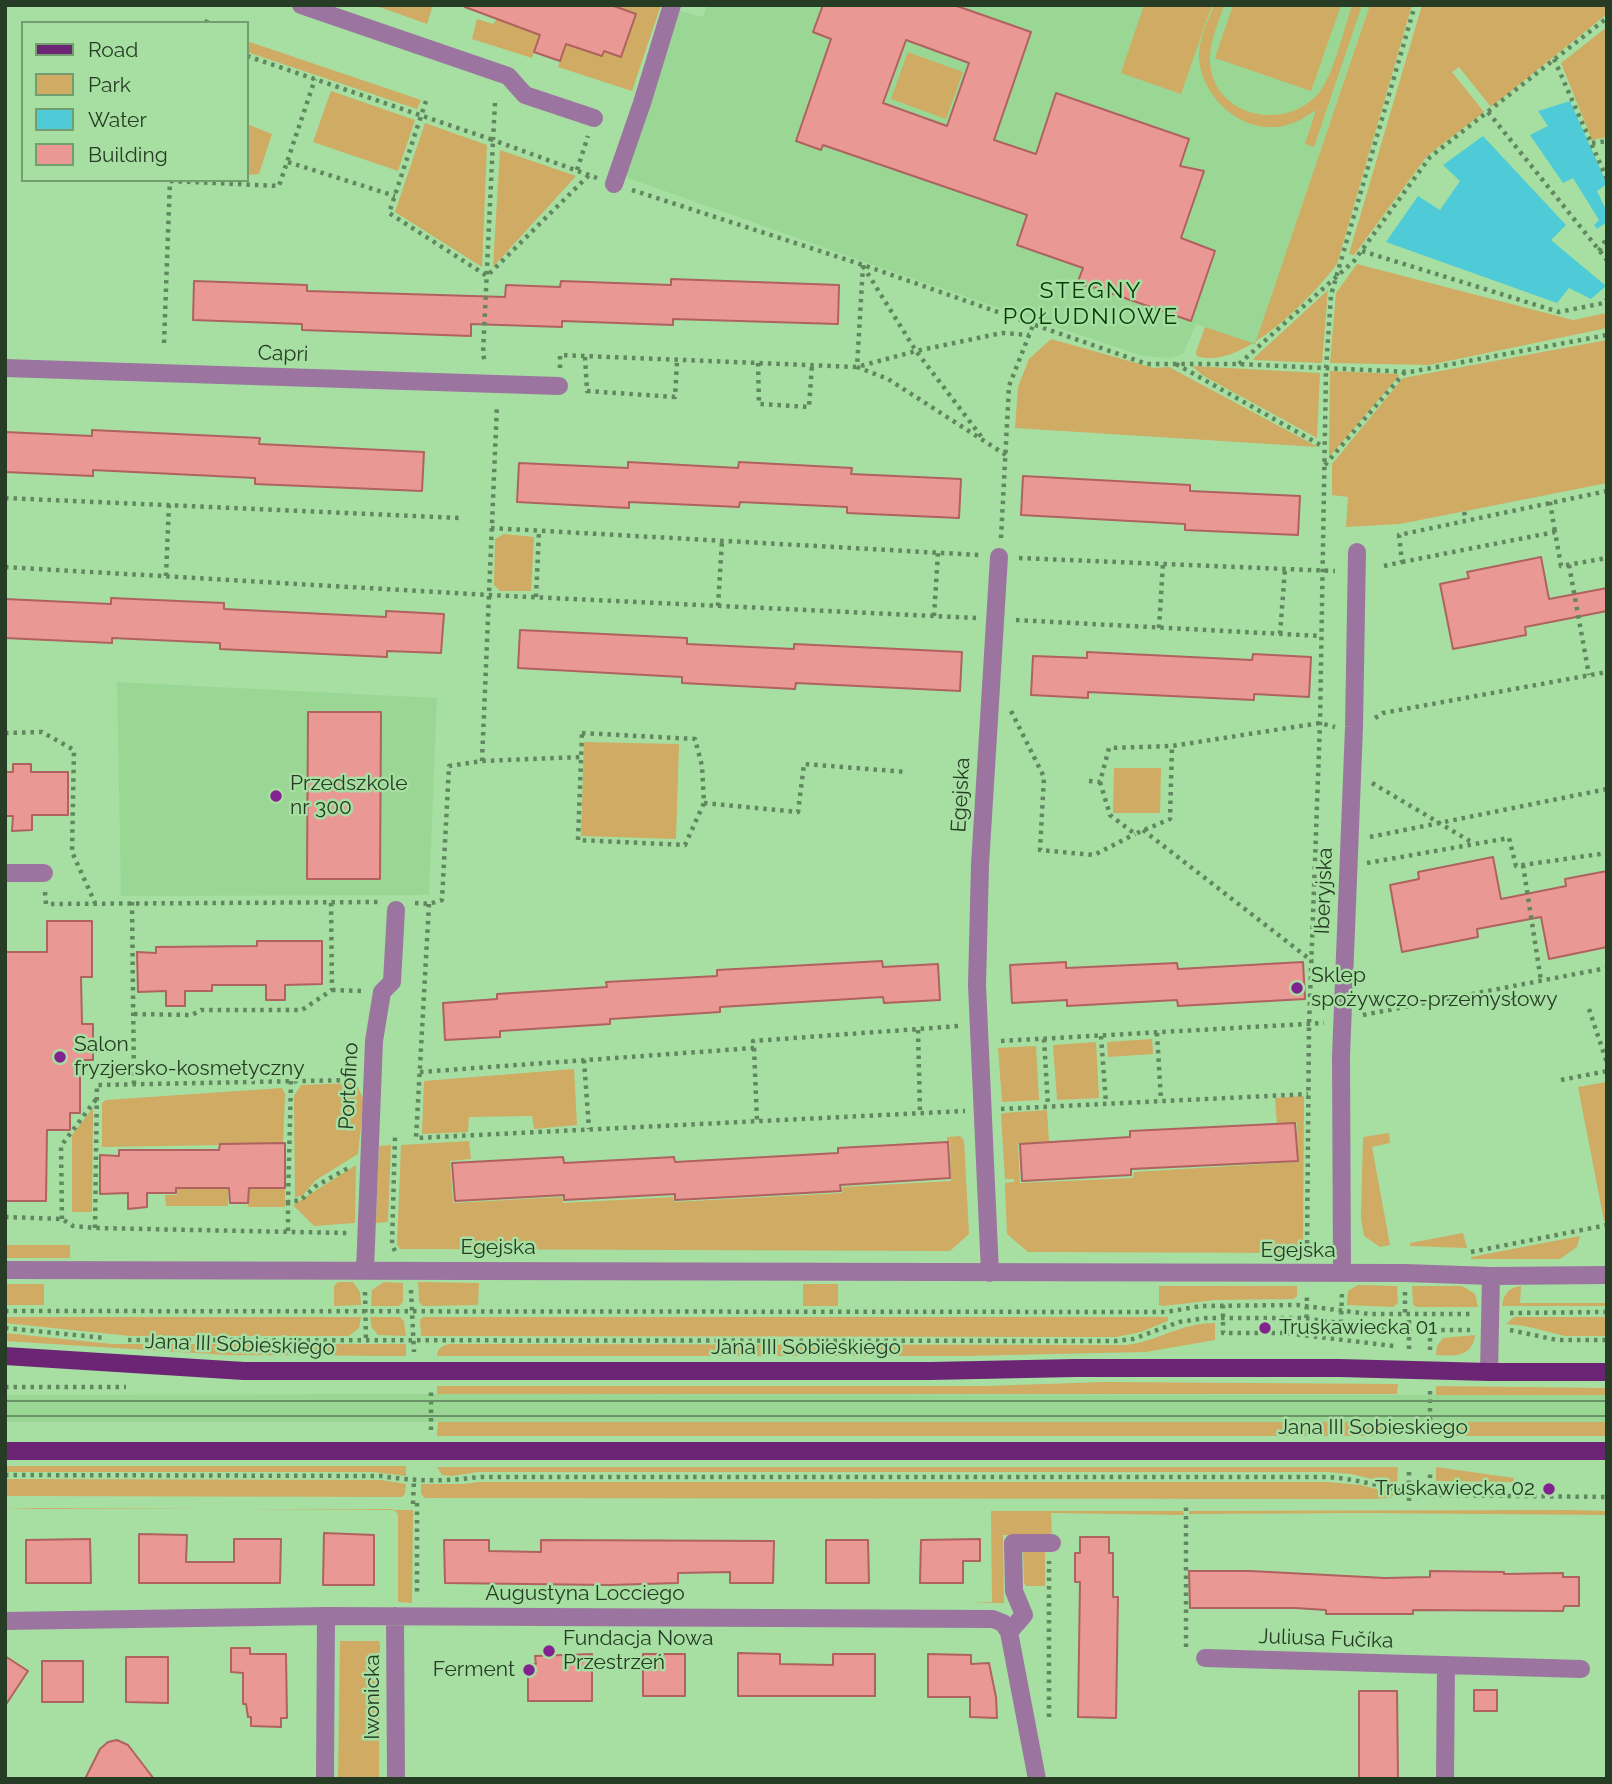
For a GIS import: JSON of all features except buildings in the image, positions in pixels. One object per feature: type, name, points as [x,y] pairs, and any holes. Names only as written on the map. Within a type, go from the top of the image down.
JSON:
[{"type":"main road","name":"Jana III Sobieskiego","points":[[5,1356],[244,1371],[1359,1368],[1607,1373]]},
{"type":"main road","name":"Jana III Sobieskiego","points":[[5,1451],[1607,1451]]},
{"type":"street","points":[[301,5],[508,76],[525,95],[594,118]]},
{"type":"street","points":[[614,184],[672,5]]},
{"type":"street","name":"Capri","points":[[5,368],[559,386]]},
{"type":"street","name":"Iberyjska","points":[[1342,1273],[1341,1056],[1352,778],[1357,552]]},
{"type":"street","name":"Egejska","points":[[990,1273],[977,985],[980,865],[999,557]]},
{"type":"street","points":[[5,873],[44,873]]},
{"type":"street","name":"Portofino","points":[[365,1270],[374,1041],[382,992],[392,982],[395,905]]},
{"type":"street","name":"Egejska","points":[[5,1270],[1607,1275]]},
{"type":"street","points":[[1489,1372],[1491,1276]]},
{"type":"street","points":[[1037,1779],[1009,1632],[1024,1615],[1014,1591],[1013,1543],[1050,1543]]},
{"type":"street","points":[[325,1779],[326,1616]]},
{"type":"street","name":"Augustyna Locciego","points":[[5,1621],[326,1616],[978,1618],[1003,1623],[1009,1632]]},
{"type":"street","name":"Iwonicka","points":[[395,1616],[396,1779]]},
{"type":"street","name":"Juliusa Fučíka","points":[[1205,1658],[1581,1669]]},
{"type":"street","points":[[1445,1779],[1446,1665]]},
{"type":"path","points":[[1306,1258],[1309,1025],[1320,723],[1326,369],[1331,295],[1415,5]]},
{"type":"path","points":[[207,21],[209,15]]},
{"type":"path","points":[[1238,364],[1338,277],[1362,251],[1430,157],[1607,18]]},
{"type":"path","points":[[248,56],[614,184],[863,265],[1147,364],[1238,364],[1405,372],[1607,335]]},
{"type":"path","points":[[1554,60],[1607,179]]},
{"type":"path","points":[[206,182],[279,186],[315,79]]},
{"type":"path","points":[[426,101],[389,212],[487,276]]},
{"type":"path","points":[[487,373],[483,354],[495,103]]},
{"type":"path","points":[[1488,112],[1607,260]]},
{"type":"path","points":[[1592,144],[1607,141]]},
{"type":"path","points":[[577,170],[584,149]]},
{"type":"path","points":[[288,162],[394,195]]},
{"type":"path","points":[[487,276],[589,175]]},
{"type":"path","points":[[164,343],[170,182]]},
{"type":"path","points":[[1599,251],[1607,239]]},
{"type":"path","points":[[1362,251],[1559,312],[1606,302]]},
{"type":"path","points":[[863,265],[916,351],[987,444]]},
{"type":"path","points":[[857,367],[863,265]]},
{"type":"path","points":[[999,557],[1009,386],[1032,325]]},
{"type":"path","points":[[560,355],[857,367],[916,351],[1002,333],[1029,335]]},
{"type":"path","points":[[585,357],[587,391],[675,397],[677,361]]},
{"type":"path","points":[[758,363],[759,404],[809,407],[812,365]]},
{"type":"path","points":[[1175,364],[1324,447]]},
{"type":"path","points":[[857,367],[888,379],[1006,455]]},
{"type":"path","points":[[1324,466],[1405,372]]},
{"type":"path","points":[[482,761],[498,412],[496,396]]},
{"type":"path","points":[[1402,562],[1399,535],[1607,491]]},
{"type":"path","points":[[5,498],[169,503],[460,518]]},
{"type":"path","points":[[1550,502],[1561,566],[1607,558]]},
{"type":"path","points":[[166,576],[169,503]]},
{"type":"path","points":[[1464,512],[1466,519]]},
{"type":"path","points":[[491,528],[999,557],[1335,570]]},
{"type":"path","points":[[536,597],[539,531]]},
{"type":"path","points":[[1384,566],[1555,533]]},
{"type":"path","points":[[718,606],[722,541]]},
{"type":"path","points":[[934,616],[938,553]]},
{"type":"path","points":[[1159,628],[1163,564]]},
{"type":"path","points":[[1569,565],[1589,676]]},
{"type":"path","points":[[5,567],[488,595],[1321,636]]},
{"type":"path","points":[[1280,634],[1285,569]]},
{"type":"path","points":[[1373,719],[1383,713],[1607,672]]},
{"type":"path","points":[[1010,710],[1044,778],[1040,850],[1094,855],[1170,818],[1172,746]]},
{"type":"path","points":[[1135,834],[1110,815],[1100,782],[1109,748],[1172,746],[1320,723],[1344,730]]},
{"type":"path","points":[[5,733],[42,732],[74,750],[72,852],[95,903]]},
{"type":"path","points":[[582,733],[695,740],[702,766],[704,803],[685,845],[578,840],[582,733]]},
{"type":"path","points":[[44,873],[46,904],[331,901],[429,904],[442,900],[449,766],[482,761],[580,757]]},
{"type":"path","points":[[704,803],[798,812],[804,764],[907,772]]},
{"type":"path","points":[[1352,778],[1365,779],[1474,844]]},
{"type":"path","points":[[1089,781],[1100,782]]},
{"type":"path","points":[[1348,842],[1607,789]]},
{"type":"path","points":[[1143,830],[1313,961]]},
{"type":"path","points":[[1347,866],[1509,838],[1516,866],[1607,853]]},
{"type":"path","points":[[1524,865],[1541,981]]},
{"type":"path","points":[[331,901],[332,990]]},
{"type":"path","points":[[132,902],[134,1084]]},
{"type":"path","points":[[429,904],[416,1138],[957,1111]]},
{"type":"path","points":[[1356,1017],[1607,968]]},
{"type":"path","points":[[134,1014],[192,1015],[201,1010],[302,1010],[332,990],[382,992]]},
{"type":"path","points":[[1590,1009],[1607,1063]]},
{"type":"path","points":[[757,1121],[753,1041],[918,1030],[1044,1039],[1334,1022]]},
{"type":"path","points":[[918,1030],[920,1113]]},
{"type":"path","points":[[1157,1033],[1161,1101]]},
{"type":"path","points":[[1101,1036],[1106,1103]]},
{"type":"path","points":[[1044,1039],[1048,1106]]},
{"type":"path","points":[[420,1072],[754,1048]]},
{"type":"path","points":[[584,1060],[589,1129]]},
{"type":"path","points":[[1560,1080],[1607,1071]]},
{"type":"path","points":[[95,1228],[97,1085],[373,1079]]},
{"type":"path","points":[[288,1232],[291,1081]]},
{"type":"path","points":[[996,1109],[1308,1094]]},
{"type":"path","points":[[62,1219],[61,1146],[97,1098]]},
{"type":"path","points":[[967,1098],[968,1124]]},
{"type":"path","points":[[395,1137],[392,1244],[397,1253],[410,1255],[414,1359]]},
{"type":"path","points":[[288,1202],[301,1200],[316,1186],[369,1156]]},
{"type":"path","points":[[5,1217],[62,1219],[73,1226],[95,1228],[365,1234]]},
{"type":"path","points":[[1467,1255],[1607,1225]]},
{"type":"path","points":[[365,1270],[366,1340]]},
{"type":"path","points":[[1341,1323],[1342,1273]]},
{"type":"path","points":[[1306,1335],[1307,1286]]},
{"type":"path","points":[[1405,1286],[1409,1356]]},
{"type":"path","points":[[5,1311],[1166,1312],[1223,1305],[1307,1306],[1407,1315],[1478,1314]]},
{"type":"path","points":[[1223,1305],[1223,1333],[1306,1335],[1409,1346]]},
{"type":"path","points":[[1501,1314],[1607,1312]]},
{"type":"path","points":[[5,1328],[117,1340],[1116,1341],[1143,1337],[1186,1321],[1223,1318],[1307,1319],[1409,1330],[1477,1330]]},
{"type":"path","points":[[1505,1329],[1557,1339],[1607,1340]]},
{"type":"path","points":[[1430,1330],[1430,1357]]},
{"type":"path","points":[[1430,1383],[1430,1438]]},
{"type":"path","points":[[431,1394],[431,1423]]},
{"type":"path","points":[[1409,1464],[1409,1505]]},
{"type":"path","points":[[1430,1464],[1430,1495]]},
{"type":"path","points":[[414,1472],[417,1607]]},
{"type":"path","points":[[5,1475],[381,1476],[414,1480],[461,1480],[478,1477],[1328,1477],[1362,1480],[1430,1495],[1607,1497]]},
{"type":"path","points":[[1186,1505],[1186,1657],[1205,1658]]},
{"type":"path","points":[[1029,1738],[1048,1720],[1050,1543]]},
{"type":"shaded area","points":[[707,5],[1370,5],[1255,345],[1196,324],[1183,354],[1171,358],[1143,356],[899,274],[628,178],[624,171],[680,11],[703,17]]},
{"type":"shaded area","name":"Przedszkole nr 300","points":[[117,682],[437,698],[429,895],[121,896]]},
{"type":"shaded area","points":[[5,1395],[1607,1395],[1607,1422],[5,1422]]},
{"type":"green space","points":[[374,5],[433,5],[427,24]]},
{"type":"green space","points":[[611,5],[661,5],[632,91],[558,67],[566,44],[601,56],[604,51],[621,56],[636,14]]},
{"type":"green space","points":[[1144,5],[1212,5],[1181,94],[1121,73]]},
{"type":"green space","points":[[1214,5],[1224,5],[1211,48],[1210,63],[1214,81],[1224,96],[1237,106],[1252,113],[1269,115],[1286,113],[1303,106],[1317,95],[1333,65],[1352,5],[1362,5],[1314,147],[1305,144],[1316,110],[1291,124],[1271,127],[1241,120],[1217,100],[1202,73],[1199,58],[1202,38]]},
{"type":"green space","points":[[1233,5],[1341,5],[1311,91],[1215,58]]},
{"type":"green space","points":[[1370,5],[1412,5],[1337,264],[1294,311],[1256,341]]},
{"type":"green space","points":[[1422,5],[1607,5],[1607,14],[1491,107],[1459,67],[1452,72],[1484,112],[1427,156],[1354,255],[1349,254]]},
{"type":"green space","points":[[500,15],[532,26],[530,32],[540,35],[532,58],[472,39],[477,19],[493,24]]},
{"type":"green space","points":[[1607,27],[1607,137],[1592,140],[1561,63]]},
{"type":"green space","points":[[248,41],[421,100],[417,109],[248,52]]},
{"type":"green space","points":[[908,52],[963,72],[946,119],[891,99]]},
{"type":"green space","points":[[331,91],[415,120],[398,171],[313,142]]},
{"type":"green space","points":[[425,123],[487,145],[482,267],[395,212]]},
{"type":"green space","points":[[248,124],[272,134],[259,174],[248,175]]},
{"type":"green space","points":[[500,150],[576,176],[493,267]]},
{"type":"green space","points":[[1357,264],[1573,320],[1607,313],[1607,328],[1429,365],[1330,363],[1336,293]]},
{"type":"green space","points":[[1328,290],[1322,363],[1253,360],[1255,357]]},
{"type":"green space","points":[[1205,327],[1253,343],[1234,353],[1215,358],[1197,356],[1196,352]]},
{"type":"green space","points":[[1051,339],[1154,368],[1169,367],[1318,447],[1015,428],[1018,387],[1029,359]]},
{"type":"green space","points":[[1607,340],[1607,483],[1400,524],[1346,527],[1348,497],[1332,495],[1332,464],[1403,378]]},
{"type":"green space","points":[[1192,366],[1320,373],[1317,438],[1202,375]]},
{"type":"green space","points":[[1330,371],[1399,376],[1329,457]]},
{"type":"green space","points":[[504,534],[534,537],[531,591],[500,591],[494,585],[495,539]]},
{"type":"green space","points":[[584,742],[679,744],[676,839],[581,836]]},
{"type":"green space","points":[[1114,768],[1161,768],[1160,813],[1113,813]]},
{"type":"green space","points":[[1152,1039],[1153,1054],[1108,1057],[1107,1042]]},
{"type":"green space","points":[[1096,1042],[1099,1098],[1057,1100],[1053,1045]]},
{"type":"green space","points":[[1036,1046],[1039,1100],[1002,1102],[998,1048]]},
{"type":"green space","points":[[574,1069],[577,1125],[534,1129],[532,1116],[469,1117],[468,1132],[422,1134],[424,1081]]},
{"type":"green space","points":[[1606,1082],[1607,1220],[1604,1221],[1578,1087]]},
{"type":"green space","points":[[356,1083],[364,1100],[358,1154],[316,1180],[302,1196],[295,1197],[294,1096],[301,1085]]},
{"type":"green space","points":[[282,1088],[285,1094],[283,1144],[102,1147],[102,1103],[106,1100]]},
{"type":"green space","points":[[1304,1096],[1303,1245],[1296,1253],[1028,1252],[1007,1234],[1005,1183],[1014,1182],[1014,1179],[1005,1179],[1003,1113],[1047,1110],[1049,1142],[1018,1144],[1020,1183],[1133,1178],[1134,1172],[1298,1162],[1297,1123],[1277,1124],[1275,1098]]},
{"type":"green space","points":[[93,1108],[92,1212],[72,1212],[72,1135]]},
{"type":"green space","points":[[1389,1133],[1390,1143],[1372,1147],[1390,1245],[1380,1247],[1364,1236],[1361,1218],[1363,1137]]},
{"type":"green space","points":[[960,1136],[964,1140],[969,1234],[950,1251],[400,1249],[397,1245],[401,1145],[469,1141],[471,1159],[450,1161],[453,1203],[562,1197],[563,1203],[673,1197],[674,1202],[842,1193],[843,1187],[951,1181],[950,1142],[947,1142],[947,1137]]},
{"type":"green space","points":[[391,1145],[388,1222],[376,1223],[379,1146]]},
{"type":"green space","points":[[356,1165],[355,1223],[314,1226],[293,1205]]},
{"type":"green space","points":[[249,1188],[285,1188],[285,1207],[248,1207]]},
{"type":"green space","points":[[177,1189],[228,1189],[228,1206],[166,1206],[165,1195],[177,1195]]},
{"type":"green space","points":[[1463,1233],[1467,1248],[1410,1246],[1410,1243]]},
{"type":"green space","points":[[1580,1236],[1577,1247],[1560,1259],[1471,1259],[1471,1257]]},
{"type":"green space","points":[[5,1245],[70,1245],[70,1258],[5,1258]]},
{"type":"green space","points":[[338,1282],[353,1282],[360,1292],[361,1305],[334,1306],[334,1286]]},
{"type":"green space","points":[[384,1282],[403,1283],[403,1302],[399,1306],[371,1306],[372,1290]]},
{"type":"green space","points":[[418,1282],[479,1283],[478,1305],[423,1306],[419,1302]]},
{"type":"green space","points":[[5,1284],[44,1284],[44,1305],[5,1305]]},
{"type":"green space","points":[[803,1284],[838,1284],[838,1306],[803,1306]]},
{"type":"green space","points":[[1358,1285],[1397,1286],[1398,1303],[1393,1307],[1347,1305],[1348,1291]]},
{"type":"green space","points":[[1159,1286],[1297,1286],[1297,1296],[1293,1299],[1215,1300],[1163,1306],[1159,1305]]},
{"type":"green space","points":[[1412,1286],[1462,1286],[1475,1294],[1478,1307],[1416,1307],[1413,1304]]},
{"type":"green space","points":[[1521,1286],[1520,1303],[1607,1303],[1607,1306],[1502,1306],[1507,1292]]},
{"type":"green space","points":[[5,1317],[361,1317],[359,1328],[349,1336],[130,1336],[5,1323]]},
{"type":"green space","points":[[370,1317],[400,1317],[404,1321],[406,1336],[378,1335],[372,1328]]},
{"type":"green space","points":[[423,1317],[1168,1317],[1168,1321],[1141,1332],[1116,1337],[421,1336],[420,1320]]},
{"type":"green space","points":[[1514,1317],[1607,1317],[1607,1336],[1565,1336],[1506,1324]]},
{"type":"green space","points":[[1215,1323],[1215,1340],[1146,1352],[965,1356],[437,1356],[441,1347],[450,1344],[1126,1345],[1191,1326]]},
{"type":"green space","points":[[5,1333],[112,1344],[406,1344],[406,1356],[227,1355],[5,1341]]},
{"type":"green space","points":[[1475,1335],[1466,1352],[1436,1355],[1437,1346],[1443,1338]]},
{"type":"green space","points":[[1104,1382],[1398,1384],[1397,1394],[437,1394],[437,1386],[985,1386]]},
{"type":"green space","points":[[1436,1386],[1607,1388],[1607,1395],[1436,1395]]},
{"type":"green space","points":[[438,1422],[1397,1422],[1397,1436],[437,1436]]},
{"type":"green space","points":[[1436,1422],[1607,1422],[1607,1436],[1436,1436]]},
{"type":"green space","points":[[5,1466],[406,1466],[406,1476],[374,1472],[5,1472]]},
{"type":"green space","points":[[437,1467],[1398,1467],[1397,1485],[1351,1474],[1328,1472],[478,1472],[452,1476],[442,1475]]},
{"type":"green space","points":[[1436,1467],[1514,1478],[1513,1482],[1436,1481]]},
{"type":"green space","points":[[5,1479],[381,1480],[406,1484],[402,1497],[5,1496]]},
{"type":"green space","points":[[1328,1482],[1361,1485],[1395,1494],[1390,1498],[1368,1499],[425,1498],[421,1494],[421,1484]]},
{"type":"green space","points":[[36,1508],[225,1509],[5,1509]]},
{"type":"green space","points":[[225,1509],[393,1509],[394,1510]]},
{"type":"green space","points":[[394,1510],[413,1510],[412,1603],[398,1602],[398,1514]]},
{"type":"green space","points":[[1571,1510],[1607,1511],[1607,1515],[1189,1514],[1189,1511]]},
{"type":"green space","points":[[991,1511],[1183,1511],[1184,1515],[1051,1513],[1052,1538],[1003,1535],[1004,1603],[972,1603],[992,1602]]},
{"type":"green space","points":[[1045,1548],[1045,1586],[1026,1586],[1023,1551]]},
{"type":"green space","points":[[340,1641],[379,1641],[380,1644],[379,1779],[338,1779]]},
{"type":"water","points":[[1570,101],[1607,184],[1597,191],[1607,212],[1607,222],[1597,229],[1594,225],[1599,220],[1573,178],[1563,183],[1530,135],[1548,126],[1538,111]]},
{"type":"water","points":[[1483,136],[1566,225],[1551,240],[1606,286],[1591,299],[1569,288],[1557,303],[1386,242],[1418,196],[1440,210],[1460,181],[1443,165]]},
{"type":"tram line","points":[[5,1401],[1607,1401]]},
{"type":"tram line","points":[[5,1416],[1607,1416]]},
{"type":"place","name":"Przedszkole nr 300","points":[[276,796]]},
{"type":"place","name":"Sklep spożywczo-przemysłowy","points":[[1297,988]]},
{"type":"place","name":"Salon fryzjersko-kosmetyczny","points":[[60,1057]]},
{"type":"place","name":"Truskawiecka 01","points":[[1265,1328]]},
{"type":"place","name":"Truskawiecka 02","points":[[1549,1489]]},
{"type":"place","name":"Fundacja Nowa Przestrzeń","points":[[549,1651]]},
{"type":"place","name":"Ferment","points":[[529,1670]]},
{"type":"district","name":"STEGNY POŁUDNIOWE","points":[[1091,304]]}]
